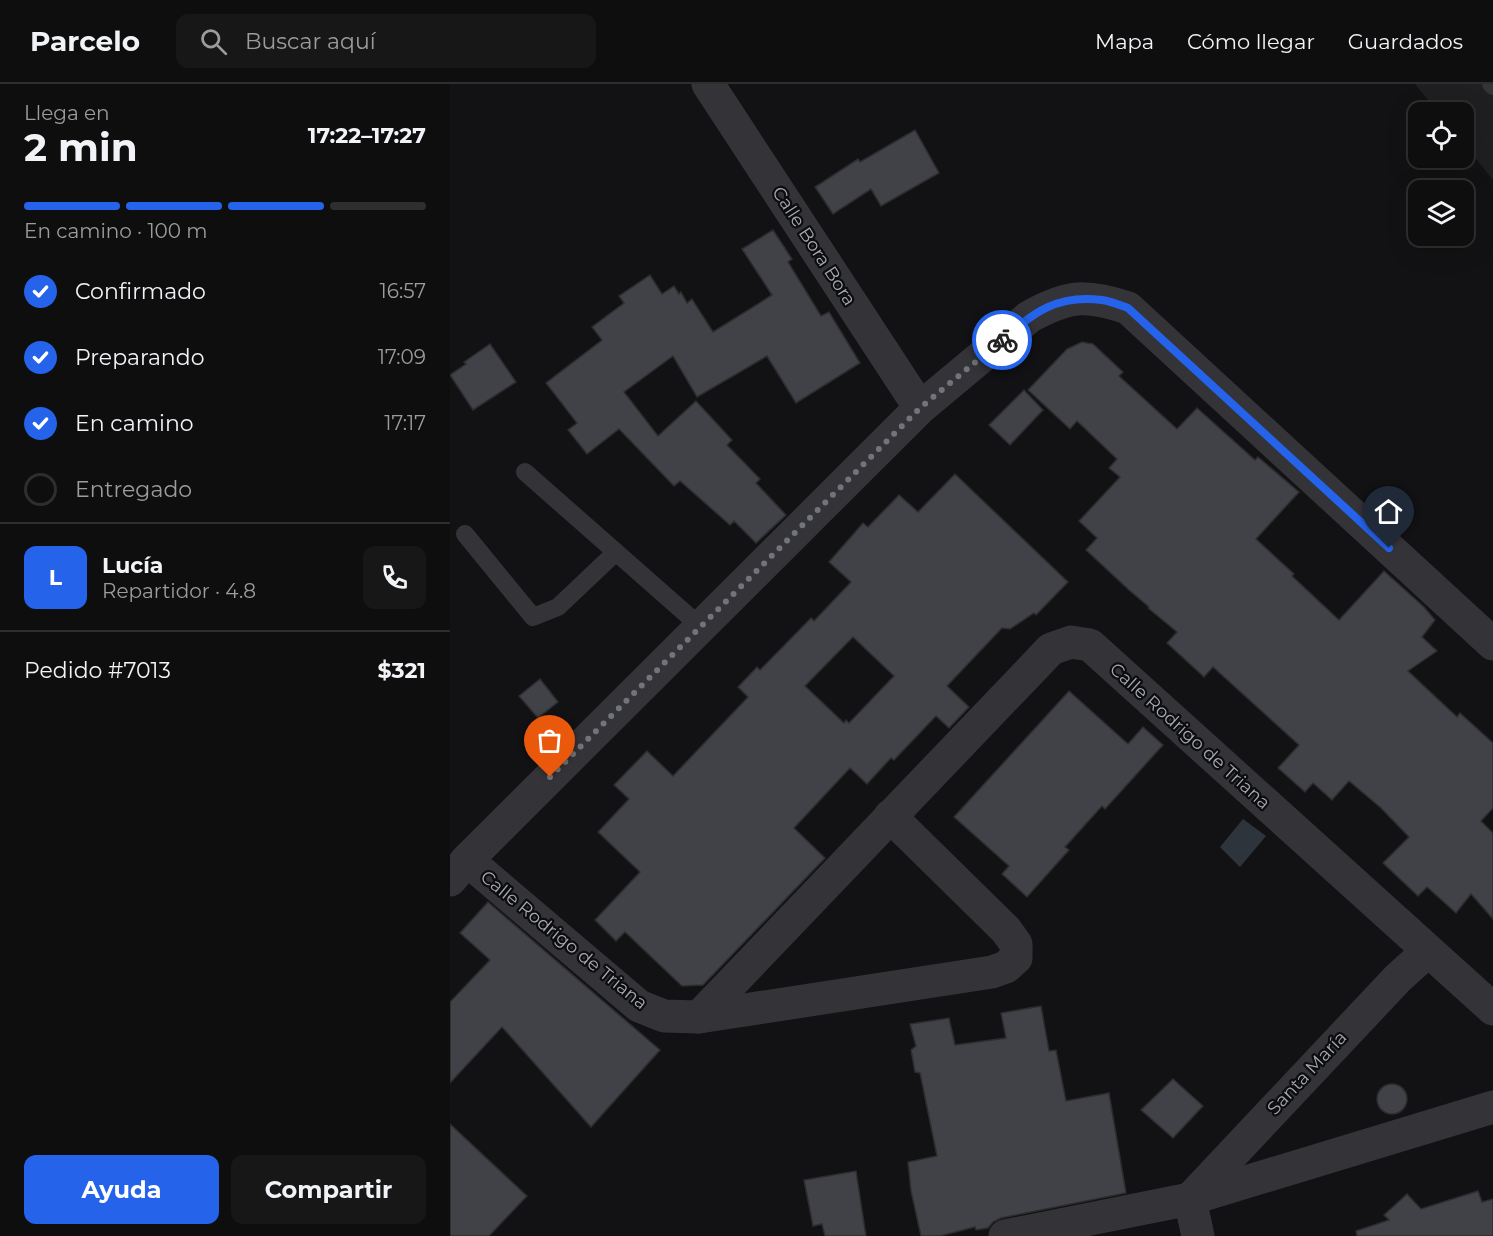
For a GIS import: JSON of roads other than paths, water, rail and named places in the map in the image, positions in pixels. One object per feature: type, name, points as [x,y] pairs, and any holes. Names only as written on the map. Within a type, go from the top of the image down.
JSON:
[{"type":"street","name":"Calle Bora Bora","points":[[708,84],[920,408]]},
{"type":"street","points":[[458,870],[920,408],[1029,317],[1048,306],[1075,298],[1104,300],[1128,308],[1493,644]]},
{"type":"street","name":"Calle Rodrigo de Triana","points":[[699,1017],[1051,649],[1071,642],[1090,645],[1493,1009]]},
{"type":"street","name":"Calle Rodrigo de Triana","points":[[458,870],[639,1006],[664,1016],[699,1017],[992,972],[1006,967],[1016,958],[1016,944],[1006,930],[890,816]]},
{"type":"street","name":"Santa María","points":[[1190,1198],[1398,978],[1428,951]]},
{"type":"street","points":[[1005,1236],[1190,1198],[1493,1107]]},
{"type":"street","points":[[1190,1198],[1198,1236]]},
{"type":"lane","points":[[525,472],[701,627]]},
{"type":"lane","points":[[465,534],[533,616],[558,607],[616,552]]}]
